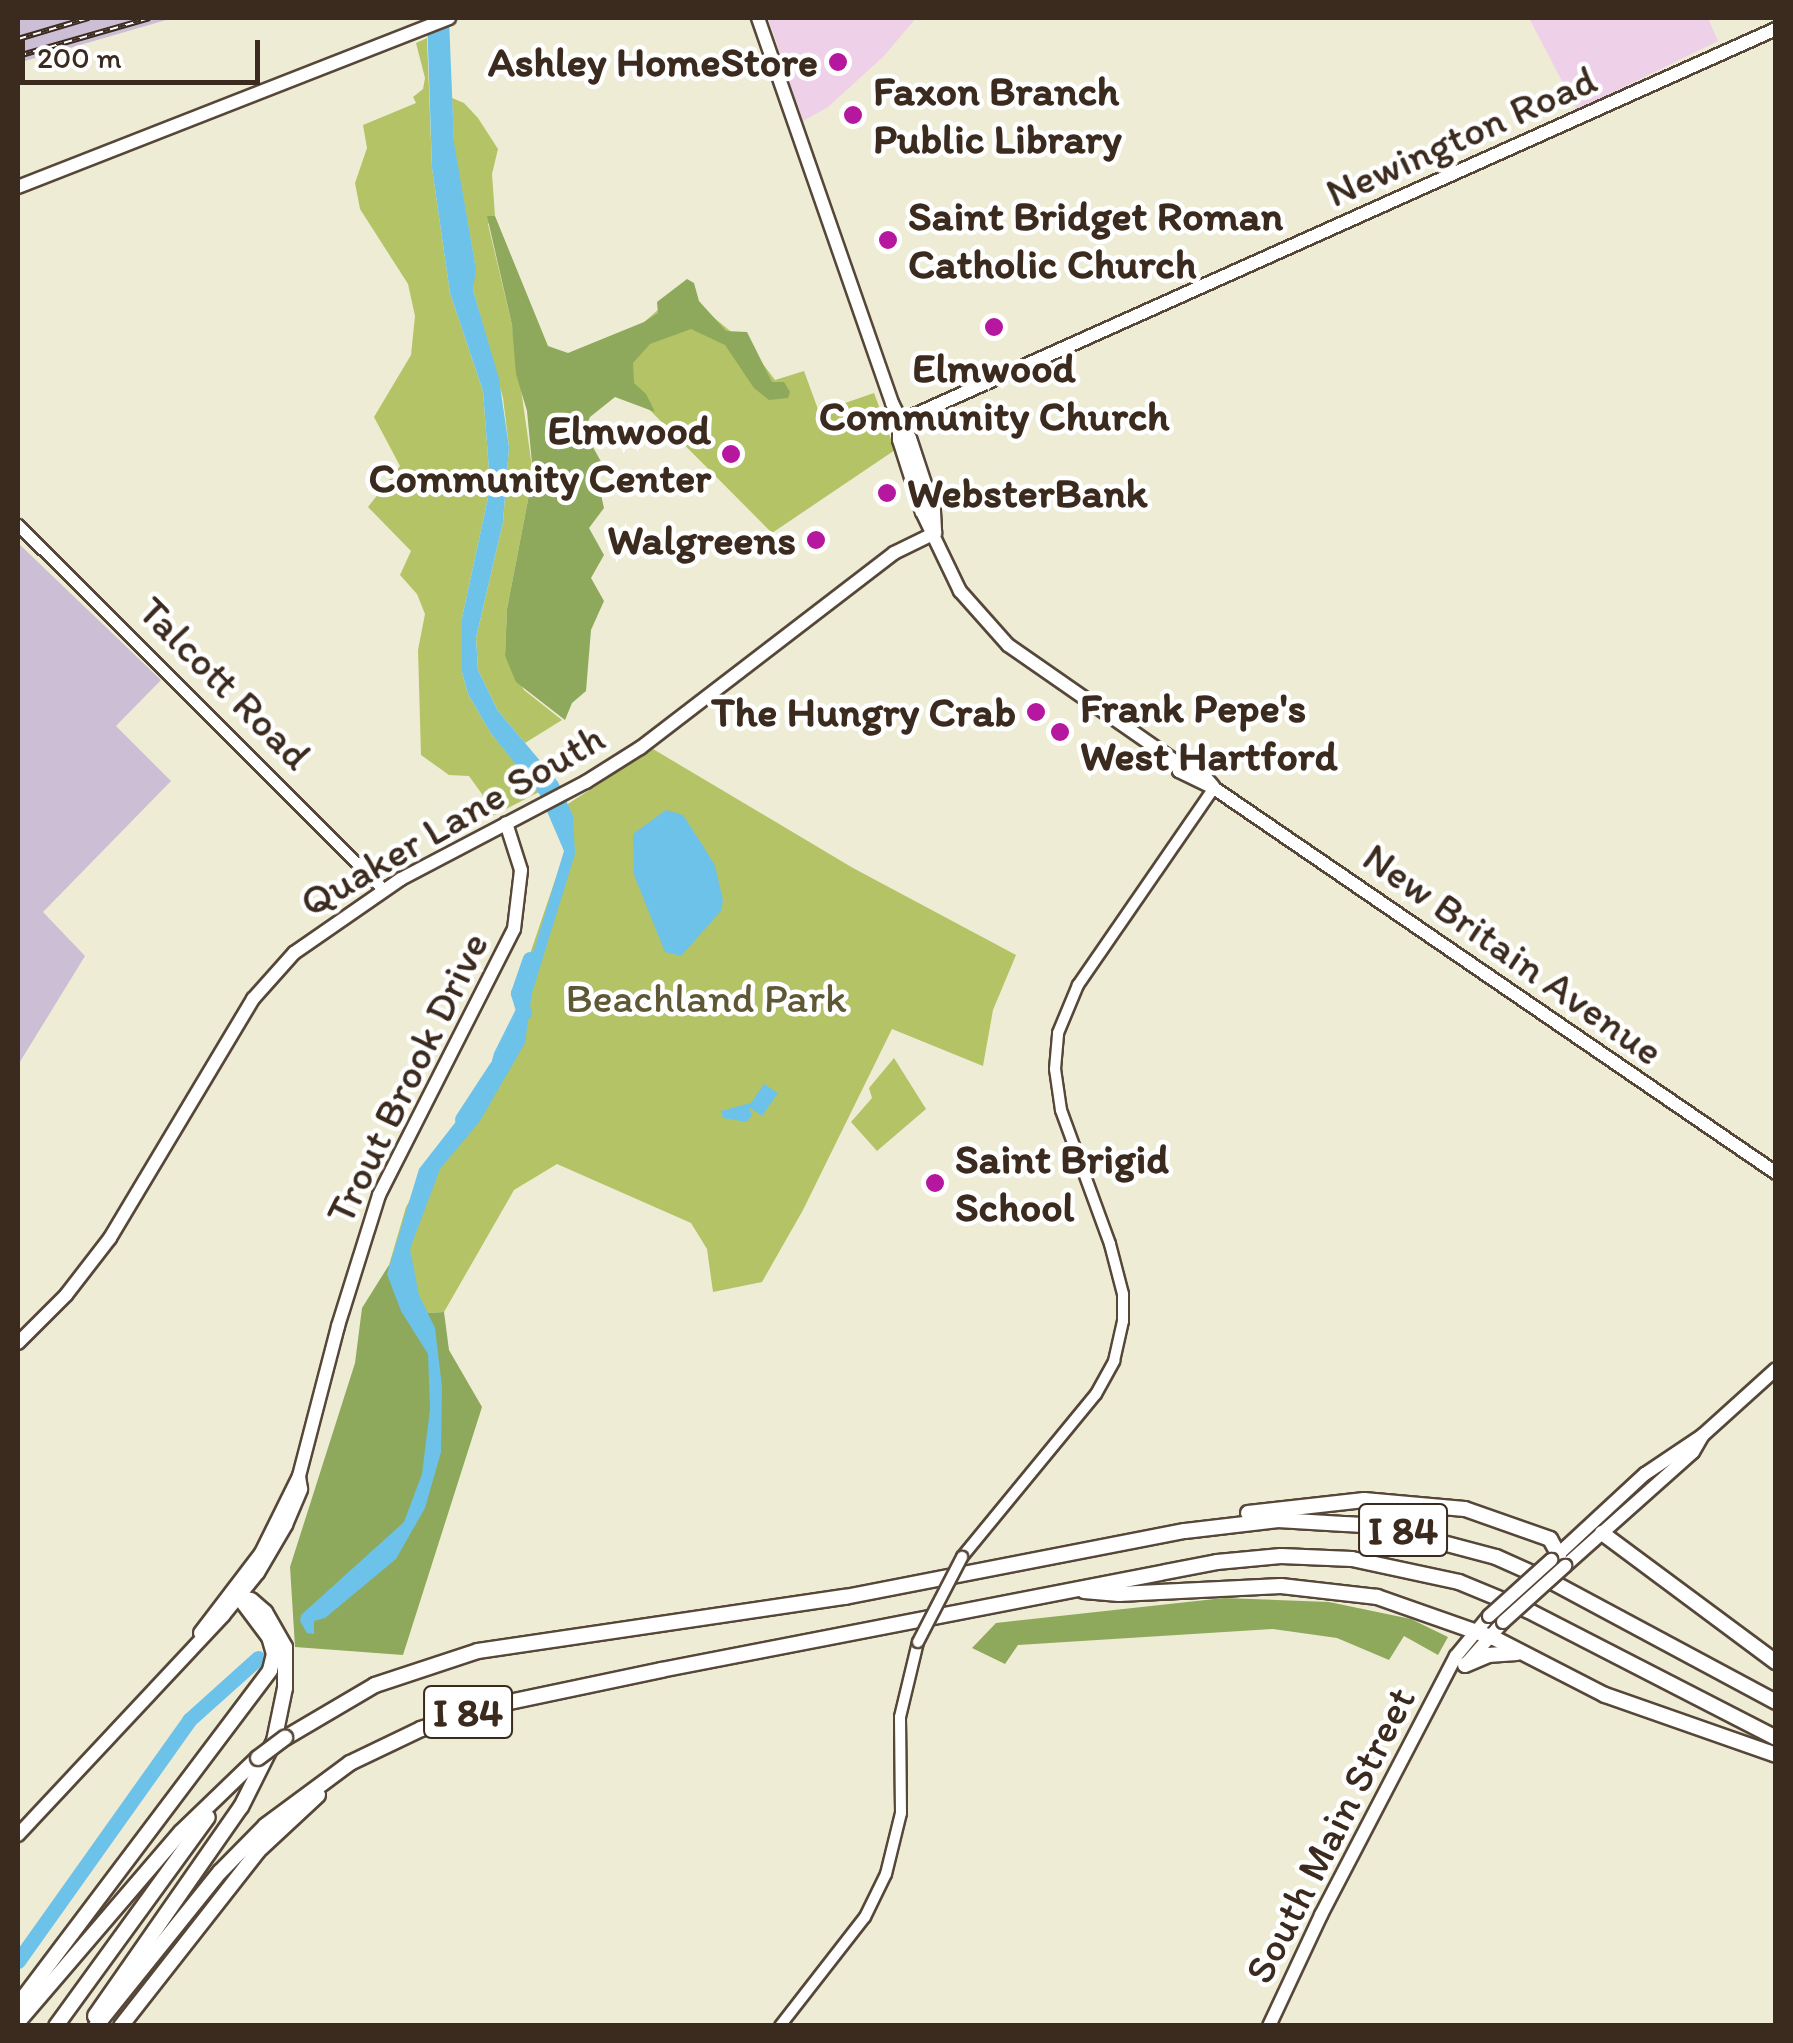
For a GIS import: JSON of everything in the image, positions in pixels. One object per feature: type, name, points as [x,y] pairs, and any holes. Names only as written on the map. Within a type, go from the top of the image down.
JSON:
[{"type":"highway","points":[[1185,1531],[1219,1518],[1284,1508],[1402,1501],[1448,1506],[1510,1521],[1547,1537],[1557,1564]]},
{"type":"highway","name":"I 84","points":[[18,2022],[173,1841],[258,1758],[374,1685],[461,1655],[845,1597],[1185,1531],[1252,1521],[1320,1520],[1396,1529],[1459,1545],[1554,1582],[1776,1702]]},
{"type":"highway","points":[[1602,1534],[1776,1662]]},
{"type":"highway","name":"I 84","points":[[94,2026],[239,1851],[294,1801],[366,1754],[439,1722],[496,1705],[1074,1589],[1252,1558],[1339,1558],[1400,1566],[1512,1603],[1776,1738]]},
{"type":"highway","points":[[1074,1589],[1114,1594],[1254,1586],[1325,1588],[1388,1600],[1482,1633],[1605,1695],[1776,1755]]},
{"type":"highway","points":[[18,2005],[270,1670],[274,1654],[269,1637],[238,1598]]},
{"type":"highway","points":[[94,2026],[241,1806],[269,1754],[285,1688],[285,1647],[266,1612],[251,1600],[238,1598]]},
{"type":"highway","points":[[1465,1665],[1488,1654],[1524,1654]]},
{"type":"highway","points":[[121,2026],[266,1842],[366,1754]]},
{"type":"highway","points":[[56,2026],[242,1772]]},
{"type":"main road","points":[[18,187],[449,18]]},
{"type":"main road","name":"New Britain Avenue","points":[[758,18],[899,422],[899,440],[919,502],[960,591],[995,634],[1178,763],[1200,771],[1214,788],[1776,1173]]},
{"type":"main road","name":"Newington Road","points":[[899,422],[1776,29]]},
{"type":"main road","name":"Quaker Lane South","points":[[18,1343],[66,1296],[110,1238],[264,984],[313,937],[384,890],[564,793],[656,737],[894,553],[935,532]]},
{"type":"main road","name":"Trout Brook Drive","points":[[200,1636],[202,1626],[260,1553],[300,1476],[354,1268],[379,1194],[514,929],[521,870],[506,823]]},
{"type":"main road","name":"South Main Street","points":[[1269,2026],[1321,1915],[1450,1675],[1456,1656],[1482,1633],[1503,1622],[1621,1494],[1653,1467],[1704,1435],[1776,1369]]},
{"type":"main road","name":"South Main Street","points":[[1450,1675],[1465,1665],[1489,1616],[1602,1534],[1696,1450],[1704,1435]]},
{"type":"main road","points":[[1653,1467],[1663,1479]]},
{"type":"main road","name":"Trout Brook Drive","points":[[18,1834],[94,1758],[238,1598],[286,1526],[300,1489],[300,1476]]},
{"type":"main road","points":[[1621,1494],[1633,1507]]},
{"type":"street","name":"Talcott Road","points":[[18,525],[384,890]]},
{"type":"street","points":[[780,2026],[865,1917],[892,1859],[901,1813],[900,1718],[918,1642],[962,1557],[1096,1394],[1114,1360],[1123,1321],[1122,1294],[1110,1244],[1061,1110],[1055,1069],[1058,1033],[1078,985],[1214,788]]},
{"type":"shaded area","points":[[18,18],[173,18],[18,63]]},
{"type":"shaded area","name":"Ashley HomeStore","points":[[768,18],[916,18],[884,56],[828,107],[803,121]]},
{"type":"shaded area","points":[[1529,18],[1708,18],[1718,41],[1577,110]]},
{"type":"shaded area","points":[[18,543],[161,680],[116,726],[171,781],[43,912],[85,956],[18,1065]]},
{"type":"green space","points":[[427,38],[432,168],[450,293],[483,391],[489,470],[489,493],[462,618],[462,672],[468,694],[490,732],[539,792],[489,818],[482,794],[469,776],[449,775],[421,755],[418,650],[425,614],[417,594],[400,575],[411,551],[368,507],[400,466],[374,417],[411,355],[415,316],[408,284],[360,209],[355,183],[367,148],[363,125],[416,103],[413,97],[423,89],[425,78],[416,43]]},
{"type":"green space","points":[[452,98],[464,103],[478,118],[498,149],[492,174],[495,216],[488,224],[512,325],[533,474],[507,609],[505,656],[524,690],[562,720],[525,743],[498,711],[478,670],[476,638],[503,522],[509,447],[503,398],[473,290],[475,264],[454,148]]},
{"type":"green space","points":[[487,216],[495,216],[548,346],[568,353],[644,322],[658,313],[657,302],[687,279],[694,283],[699,301],[726,331],[747,332],[772,382],[784,382],[790,392],[788,398],[769,400],[754,388],[725,345],[691,329],[650,344],[633,363],[634,383],[646,394],[655,412],[615,397],[590,417],[584,431],[604,467],[598,482],[604,508],[589,528],[604,555],[591,578],[604,601],[591,630],[586,691],[572,703],[565,720],[516,682],[505,656],[507,609],[533,474],[512,325]]},
{"type":"green space","points":[[680,290],[751,348],[775,380],[804,371],[819,412],[874,393],[895,450],[772,533],[601,361]]},
{"type":"green space","name":"Beachland Park","points":[[653,749],[853,868],[1016,955],[993,1010],[983,1066],[892,1029],[803,1210],[762,1282],[713,1292],[707,1249],[691,1223],[557,1164],[514,1190],[444,1312],[411,1314],[393,1285],[389,1265],[406,1207],[488,1071],[525,1022],[517,992],[566,848],[557,811]]},
{"type":"green space","points":[[894,1058],[926,1109],[877,1151],[851,1122],[872,1098],[869,1088]]},
{"type":"green space","points":[[389,1265],[394,1285],[411,1314],[444,1312],[449,1350],[482,1407],[403,1655],[295,1647],[290,1567],[355,1363],[362,1308]]},
{"type":"green space","points":[[1224,1598],[1329,1602],[1411,1619],[1448,1637],[1438,1655],[1404,1636],[1389,1660],[1337,1638],[1273,1629],[1018,1645],[1005,1664],[972,1648],[996,1623]]},
{"type":"water","points":[[427,18],[449,18],[454,143],[476,269],[473,290],[499,379],[509,447],[503,522],[476,638],[478,670],[498,711],[558,782],[573,816],[575,854],[532,993],[525,1043],[480,1121],[440,1169],[410,1249],[419,1295],[435,1328],[442,1387],[441,1452],[425,1508],[396,1559],[325,1618],[314,1621],[314,1634],[307,1633],[301,1615],[404,1522],[422,1474],[430,1409],[428,1354],[401,1311],[387,1274],[419,1169],[486,1083],[494,1053],[516,1009],[564,851],[540,795],[490,732],[468,694],[462,672],[462,618],[489,493],[489,470],[483,391],[450,293],[432,168]]},
{"type":"water","points":[[666,810],[683,815],[703,846],[715,866],[723,900],[721,911],[681,956],[665,952],[634,875],[633,834]]},
{"type":"water","points":[[764,1084],[778,1093],[762,1116],[749,1107],[752,1115],[747,1122],[723,1118],[721,1111],[751,1103]]},
{"type":"waterway","points":[[524,1013],[518,993],[530,959]]},
{"type":"waterway","points":[[462,1119],[496,1067]]},
{"type":"waterway","points":[[18,1961],[189,1720],[258,1658]]},
{"type":"railway","points":[[18,39],[89,18]]},
{"type":"railway","points":[[18,56],[150,18]]},
{"type":"place","name":"Ashley HomeStore","points":[[838,62]]},
{"type":"place","name":"Faxon Branch Public Library","points":[[853,115]]},
{"type":"place","name":"Saint Bridget Roman Catholic Church","points":[[888,240]]},
{"type":"place","name":"Elmwood Community Church","points":[[994,327]]},
{"type":"place","name":"Elmwood Community Center","points":[[731,454]]},
{"type":"place","name":"WebsterBank","points":[[887,493]]},
{"type":"place","name":"Walgreens","points":[[816,540]]},
{"type":"place","name":"The Hungry Crab","points":[[1036,712]]},
{"type":"place","name":"Frank Pepe's West Hartford","points":[[1060,732]]},
{"type":"place","name":"Saint Brigid School","points":[[935,1183]]}]
